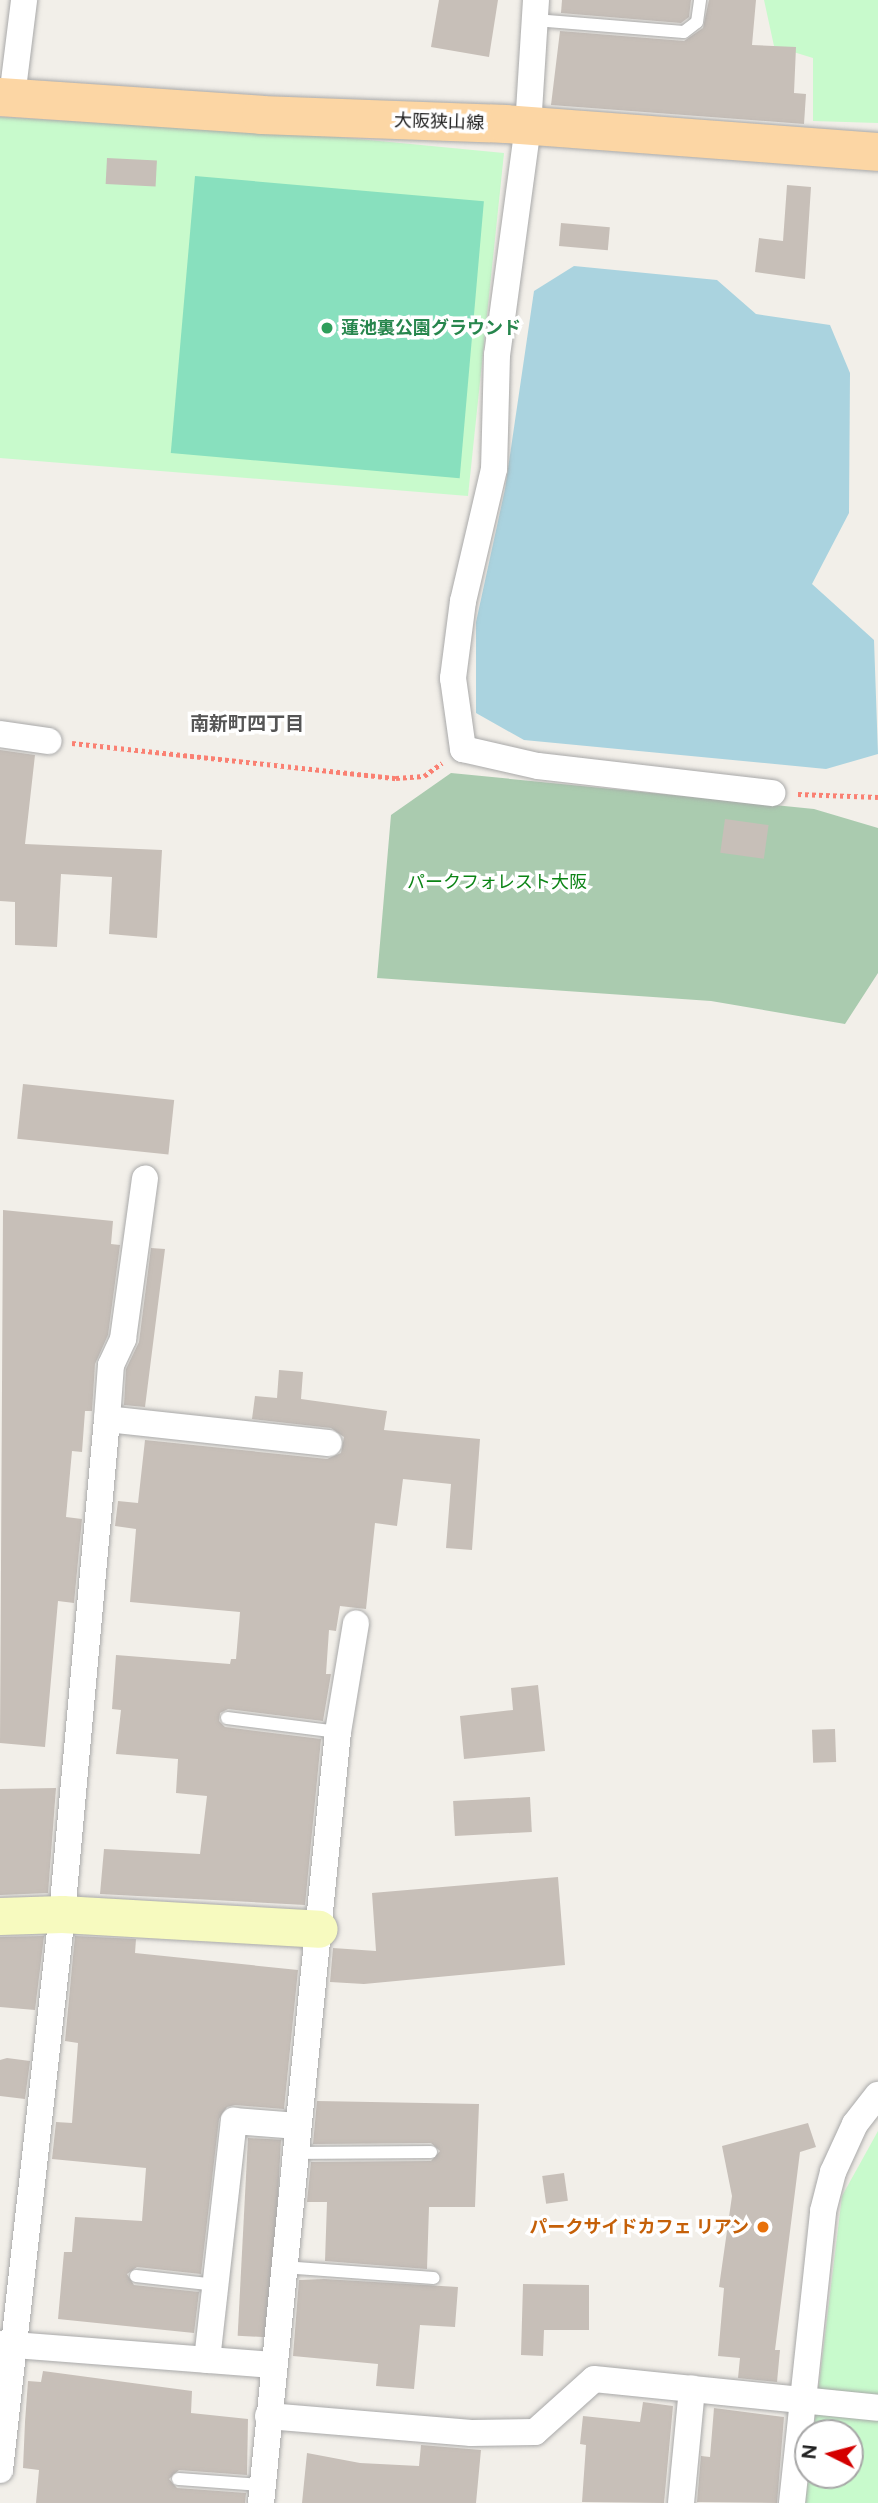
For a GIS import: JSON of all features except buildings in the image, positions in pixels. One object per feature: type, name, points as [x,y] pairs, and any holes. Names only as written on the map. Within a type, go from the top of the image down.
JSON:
[{"type":"main road","name":"大阪狭山線","points":[[6,97],[261,115],[528,126],[878,152]]},
{"type":"street","points":[[6,97],[24,0]]},
{"type":"street","points":[[535,10],[528,126],[497,355],[494,469],[463,601],[453,678],[463,748],[538,766],[772,793]]},
{"type":"street","points":[[0,734],[48,741]]},
{"type":"street","points":[[0,2470],[6,2345],[61,1914],[111,1365],[123,1339],[145,1178]]},
{"type":"street","points":[[107,1419],[329,1443]]},
{"type":"street","points":[[262,2494],[338,1732],[356,1623]]},
{"type":"street","points":[[0,1916],[61,1914],[319,1929]]},
{"type":"street","points":[[792,2503],[823,2211],[833,2172],[855,2124],[878,2095]]},
{"type":"street","points":[[208,2360],[234,2121],[298,2126]]},
{"type":"street","points":[[6,2345],[273,2365]]},
{"type":"street","points":[[268,2416],[471,2433],[536,2432],[594,2379],[878,2408]]},
{"type":"street","points":[[681,2503],[692,2389]]},
{"type":"lane","points":[[535,10],[684,32],[697,22],[700,0]]},
{"type":"lane","points":[[227,1718],[338,1732]]},
{"type":"lane","points":[[295,2153],[431,2152]]},
{"type":"lane","points":[[283,2267],[434,2278]]},
{"type":"lane","points":[[136,2276],[216,2285]]},
{"type":"lane","points":[[178,2480],[262,2494]]},
{"type":"path","points":[[48,741],[396,778],[424,775],[463,748]]},
{"type":"path","points":[[772,793],[878,797]]},
{"type":"green space","points":[[764,0],[878,0],[878,123],[813,121],[813,58],[774,46]]},
{"type":"green space","points":[[0,117],[327,136],[504,153],[468,496],[0,458]]},
{"type":"green space","name":"蓮池裏公園グラウンド","points":[[195,176],[484,201],[460,478],[171,453]]},
{"type":"green space","name":"パークフォレスト大阪","points":[[451,773],[814,809],[878,828],[878,973],[845,1024],[711,1001],[377,978],[391,815]]},
{"type":"green space","points":[[878,2131],[878,2503],[805,2503],[807,2489],[864,2489],[864,2419],[815,2419],[842,2196]]},
{"type":"water","points":[[574,266],[717,280],[756,314],[830,325],[850,373],[849,513],[812,584],[874,640],[878,754],[826,769],[524,740],[476,713],[476,622],[505,489],[534,291]]},
{"type":"place","name":"蓮池裏公園グラウンド","points":[[327,328]]},
{"type":"place","name":"パークサイドカフェ リアン","points":[[763,2227]]},
{"type":"district","name":"南新町四丁目","points":[[247,724]]}]
